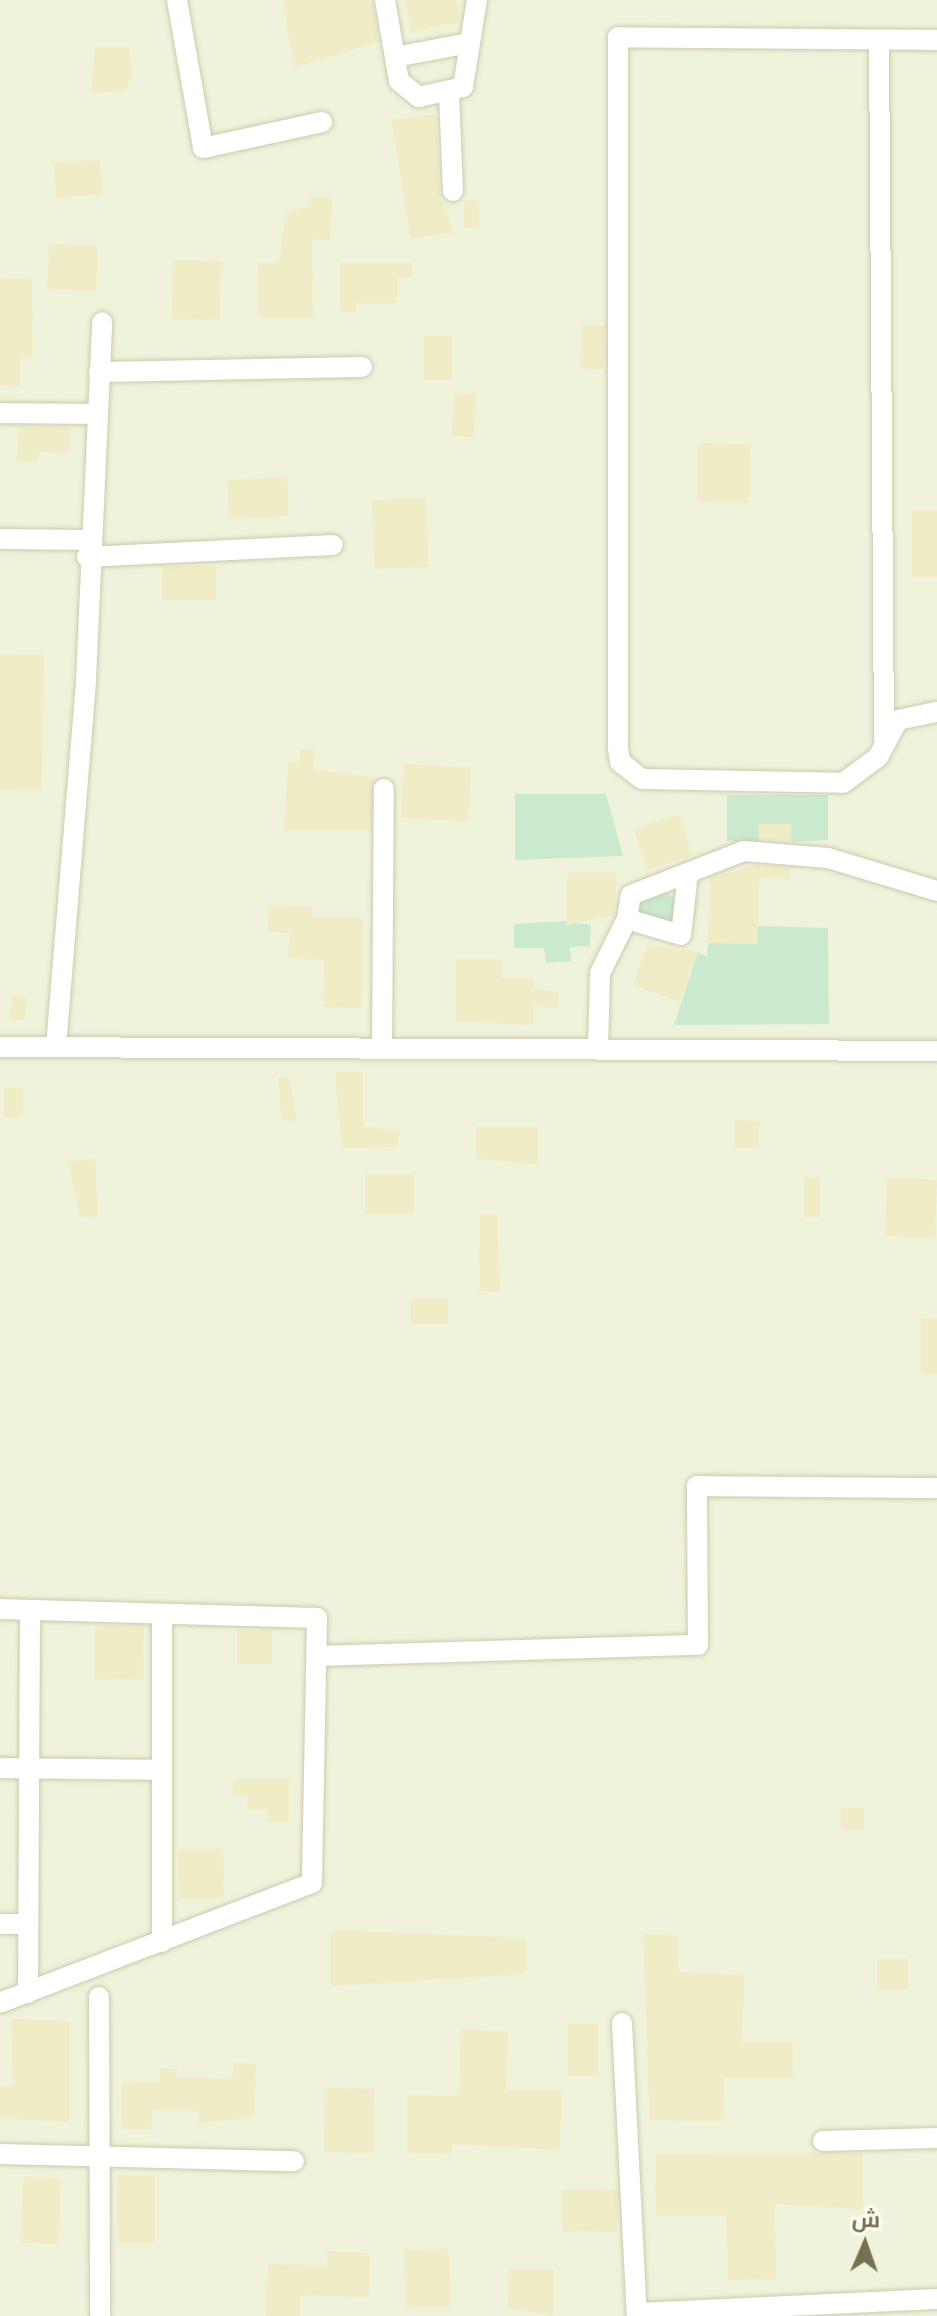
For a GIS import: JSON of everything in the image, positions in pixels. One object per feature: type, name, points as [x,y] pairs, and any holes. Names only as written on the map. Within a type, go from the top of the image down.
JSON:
[{"type":"street","points":[[177,0],[203,148],[322,122]]},
{"type":"street","points":[[385,0],[395,57],[408,93],[449,93],[466,82],[477,0]]},
{"type":"street","points":[[937,40],[617,40],[618,748],[620,762],[642,779],[843,783],[878,757],[884,739],[898,720],[937,712]]},
{"type":"street","points":[[879,40],[884,739]]},
{"type":"street","points":[[395,57],[469,43]]},
{"type":"street","points":[[449,93],[453,191]]},
{"type":"street","points":[[56,1047],[86,680],[87,549],[102,322]]},
{"type":"street","points":[[99,372],[362,367]]},
{"type":"street","points":[[0,413],[97,414]]},
{"type":"street","points":[[0,539],[87,549],[333,545]]},
{"type":"street","points":[[382,1049],[384,789]]},
{"type":"street","points":[[598,1050],[600,973],[627,919],[631,895],[744,851],[828,858],[937,891]]},
{"type":"street","points":[[627,919],[681,935],[688,873]]},
{"type":"street","points":[[0,1047],[937,1051]]},
{"type":"street","points":[[317,1656],[698,1645],[697,1486],[937,1488]]},
{"type":"street","points":[[0,1609],[317,1618],[312,1883],[0,2003]]},
{"type":"street","points":[[28,1993],[30,1610]]},
{"type":"street","points":[[162,1614],[162,1942]]},
{"type":"street","points":[[0,1768],[162,1770]]},
{"type":"street","points":[[0,1924],[28,1924]]},
{"type":"street","points":[[99,1997],[100,2316]]},
{"type":"street","points":[[622,2023],[637,2314],[937,2299]]},
{"type":"street","points":[[823,2141],[937,2138]]},
{"type":"street","points":[[0,2154],[294,2161]]},
{"type":"shaded area","points":[[0,0],[937,0],[937,2316],[0,2316]]},
{"type":"shaded area","points":[[515,794],[606,794],[623,856],[515,860]]},
{"type":"shaded area","points":[[727,795],[828,795],[828,840],[791,842],[791,824],[760,824],[759,842],[727,841]]},
{"type":"shaded area","points":[[666,892],[675,898],[672,924],[638,915],[635,903]]},
{"type":"shaded area","points":[[566,921],[591,925],[590,946],[570,947],[571,961],[546,963],[544,948],[514,948],[514,924]]},
{"type":"shaded area","points":[[758,926],[828,928],[829,1024],[674,1025],[698,952],[707,957],[708,943],[758,944]]},
{"type":"building","points":[[283,0],[372,0],[379,42],[294,67]]},
{"type":"building","points":[[405,0],[456,0],[460,22],[411,32]]},
{"type":"building","points":[[95,47],[129,47],[133,78],[124,91],[91,93]]},
{"type":"building","points":[[436,114],[440,192],[454,232],[410,239],[392,120]]},
{"type":"building","points":[[100,160],[102,195],[56,197],[54,162]]},
{"type":"building","points":[[310,197],[332,198],[330,240],[312,239],[313,317],[259,318],[258,263],[279,263],[286,212],[309,207]]},
{"type":"building","points":[[464,201],[479,201],[479,228],[464,228]]},
{"type":"building","points":[[49,244],[98,246],[96,291],[47,289]]},
{"type":"building","points":[[173,260],[221,261],[220,320],[172,319]]},
{"type":"building","points":[[340,263],[412,263],[412,277],[397,277],[397,303],[356,303],[356,312],[340,311]]},
{"type":"building","points":[[0,278],[32,279],[33,359],[20,358],[20,387],[0,385]]},
{"type":"building","points":[[582,325],[605,326],[603,370],[580,369]]},
{"type":"building","points":[[424,336],[452,336],[452,380],[424,380]]},
{"type":"building","points":[[454,393],[476,394],[474,437],[452,436]]},
{"type":"building","points":[[19,426],[70,427],[69,453],[38,452],[38,462],[17,462]]},
{"type":"building","points":[[698,443],[750,444],[749,503],[697,502]]},
{"type":"building","points":[[287,477],[289,516],[229,519],[227,480]]},
{"type":"building","points":[[426,498],[428,567],[374,569],[372,500]]},
{"type":"building","points":[[912,510],[937,510],[937,577],[912,577]]},
{"type":"building","points":[[162,566],[216,566],[216,600],[162,600]]},
{"type":"building","points":[[0,654],[44,655],[42,791],[0,790]]},
{"type":"building","points":[[300,749],[315,750],[313,769],[377,778],[371,830],[284,830],[288,762],[300,762]]},
{"type":"building","points":[[404,764],[471,768],[468,821],[401,818]]},
{"type":"building","points":[[679,814],[692,855],[647,870],[633,829]]},
{"type":"building","points":[[759,824],[792,824],[791,842],[759,839]]},
{"type":"building","points":[[757,865],[790,868],[790,879],[759,878],[758,944],[708,943],[710,878]]},
{"type":"building","points":[[567,873],[617,873],[614,915],[566,925]]},
{"type":"building","points":[[269,905],[312,907],[312,917],[363,918],[361,1008],[323,1007],[324,960],[288,958],[290,933],[268,932]]},
{"type":"building","points":[[647,945],[698,952],[680,1002],[633,985]]},
{"type":"building","points":[[456,959],[501,959],[502,978],[534,978],[533,989],[559,992],[557,1008],[533,1006],[533,1025],[456,1021]]},
{"type":"building","points":[[12,996],[27,997],[25,1020],[10,1019]]},
{"type":"building","points":[[335,1072],[363,1072],[363,1126],[399,1131],[397,1147],[342,1148]]},
{"type":"building","points":[[289,1076],[297,1121],[282,1119],[278,1078]]},
{"type":"building","points":[[4,1088],[23,1088],[23,1117],[4,1117]]},
{"type":"building","points":[[735,1120],[759,1121],[758,1149],[734,1148]]},
{"type":"building","points":[[476,1127],[538,1127],[538,1165],[476,1158]]},
{"type":"building","points":[[95,1159],[98,1216],[80,1217],[68,1161]]},
{"type":"building","points":[[365,1174],[414,1174],[414,1214],[365,1214]]},
{"type":"building","points":[[804,1178],[820,1178],[820,1217],[804,1217]]},
{"type":"building","points":[[887,1178],[937,1180],[935,1238],[885,1236]]},
{"type":"building","points":[[480,1214],[497,1214],[500,1292],[479,1291]]},
{"type":"building","points":[[411,1299],[448,1299],[448,1324],[411,1324]]},
{"type":"building","points":[[921,1318],[937,1318],[937,1374],[921,1374]]},
{"type":"building","points":[[95,1625],[144,1626],[143,1680],[94,1679]]},
{"type":"building","points":[[237,1630],[272,1630],[272,1664],[237,1664]]},
{"type":"building","points":[[233,1779],[289,1779],[289,1822],[267,1822],[268,1810],[247,1810],[247,1796],[233,1796]]},
{"type":"building","points":[[841,1808],[864,1808],[864,1830],[841,1830]]},
{"type":"building","points":[[223,1849],[224,1898],[179,1899],[178,1850]]},
{"type":"building","points":[[331,1930],[526,1938],[525,1974],[331,1986]]},
{"type":"building","points":[[643,1934],[677,1935],[678,1972],[745,1975],[741,2042],[793,2042],[793,2077],[724,2077],[723,2121],[650,2120]]},
{"type":"building","points":[[877,1959],[908,1959],[908,1989],[877,1989]]},
{"type":"building","points":[[11,2019],[69,2021],[69,2122],[0,2118],[0,2086],[13,2086]]},
{"type":"building","points":[[568,2024],[598,2024],[598,2076],[568,2076]]},
{"type":"building","points":[[461,2029],[508,2032],[506,2090],[562,2091],[560,2150],[452,2144],[452,2154],[407,2153],[407,2095],[459,2096]]},
{"type":"building","points":[[234,2063],[256,2064],[254,2117],[199,2123],[200,2111],[152,2110],[151,2130],[121,2129],[122,2082],[160,2083],[160,2068],[177,2069],[176,2077],[233,2079]]},
{"type":"building","points":[[325,2088],[374,2089],[373,2153],[324,2152]]},
{"type":"building","points":[[862,2153],[863,2209],[774,2204],[777,2279],[728,2280],[726,2215],[656,2215],[655,2154]]},
{"type":"building","points":[[117,2175],[155,2175],[155,2243],[117,2243]]},
{"type":"building","points":[[23,2177],[61,2178],[59,2244],[21,2243]]},
{"type":"building","points":[[563,2189],[618,2190],[617,2232],[562,2231]]},
{"type":"building","points":[[449,2249],[451,2306],[406,2308],[404,2251]]},
{"type":"building","points":[[327,2251],[370,2253],[369,2297],[300,2295],[300,2316],[266,2316],[268,2264],[327,2266]]},
{"type":"building","points":[[509,2269],[554,2270],[553,2316],[508,2308]]}]
